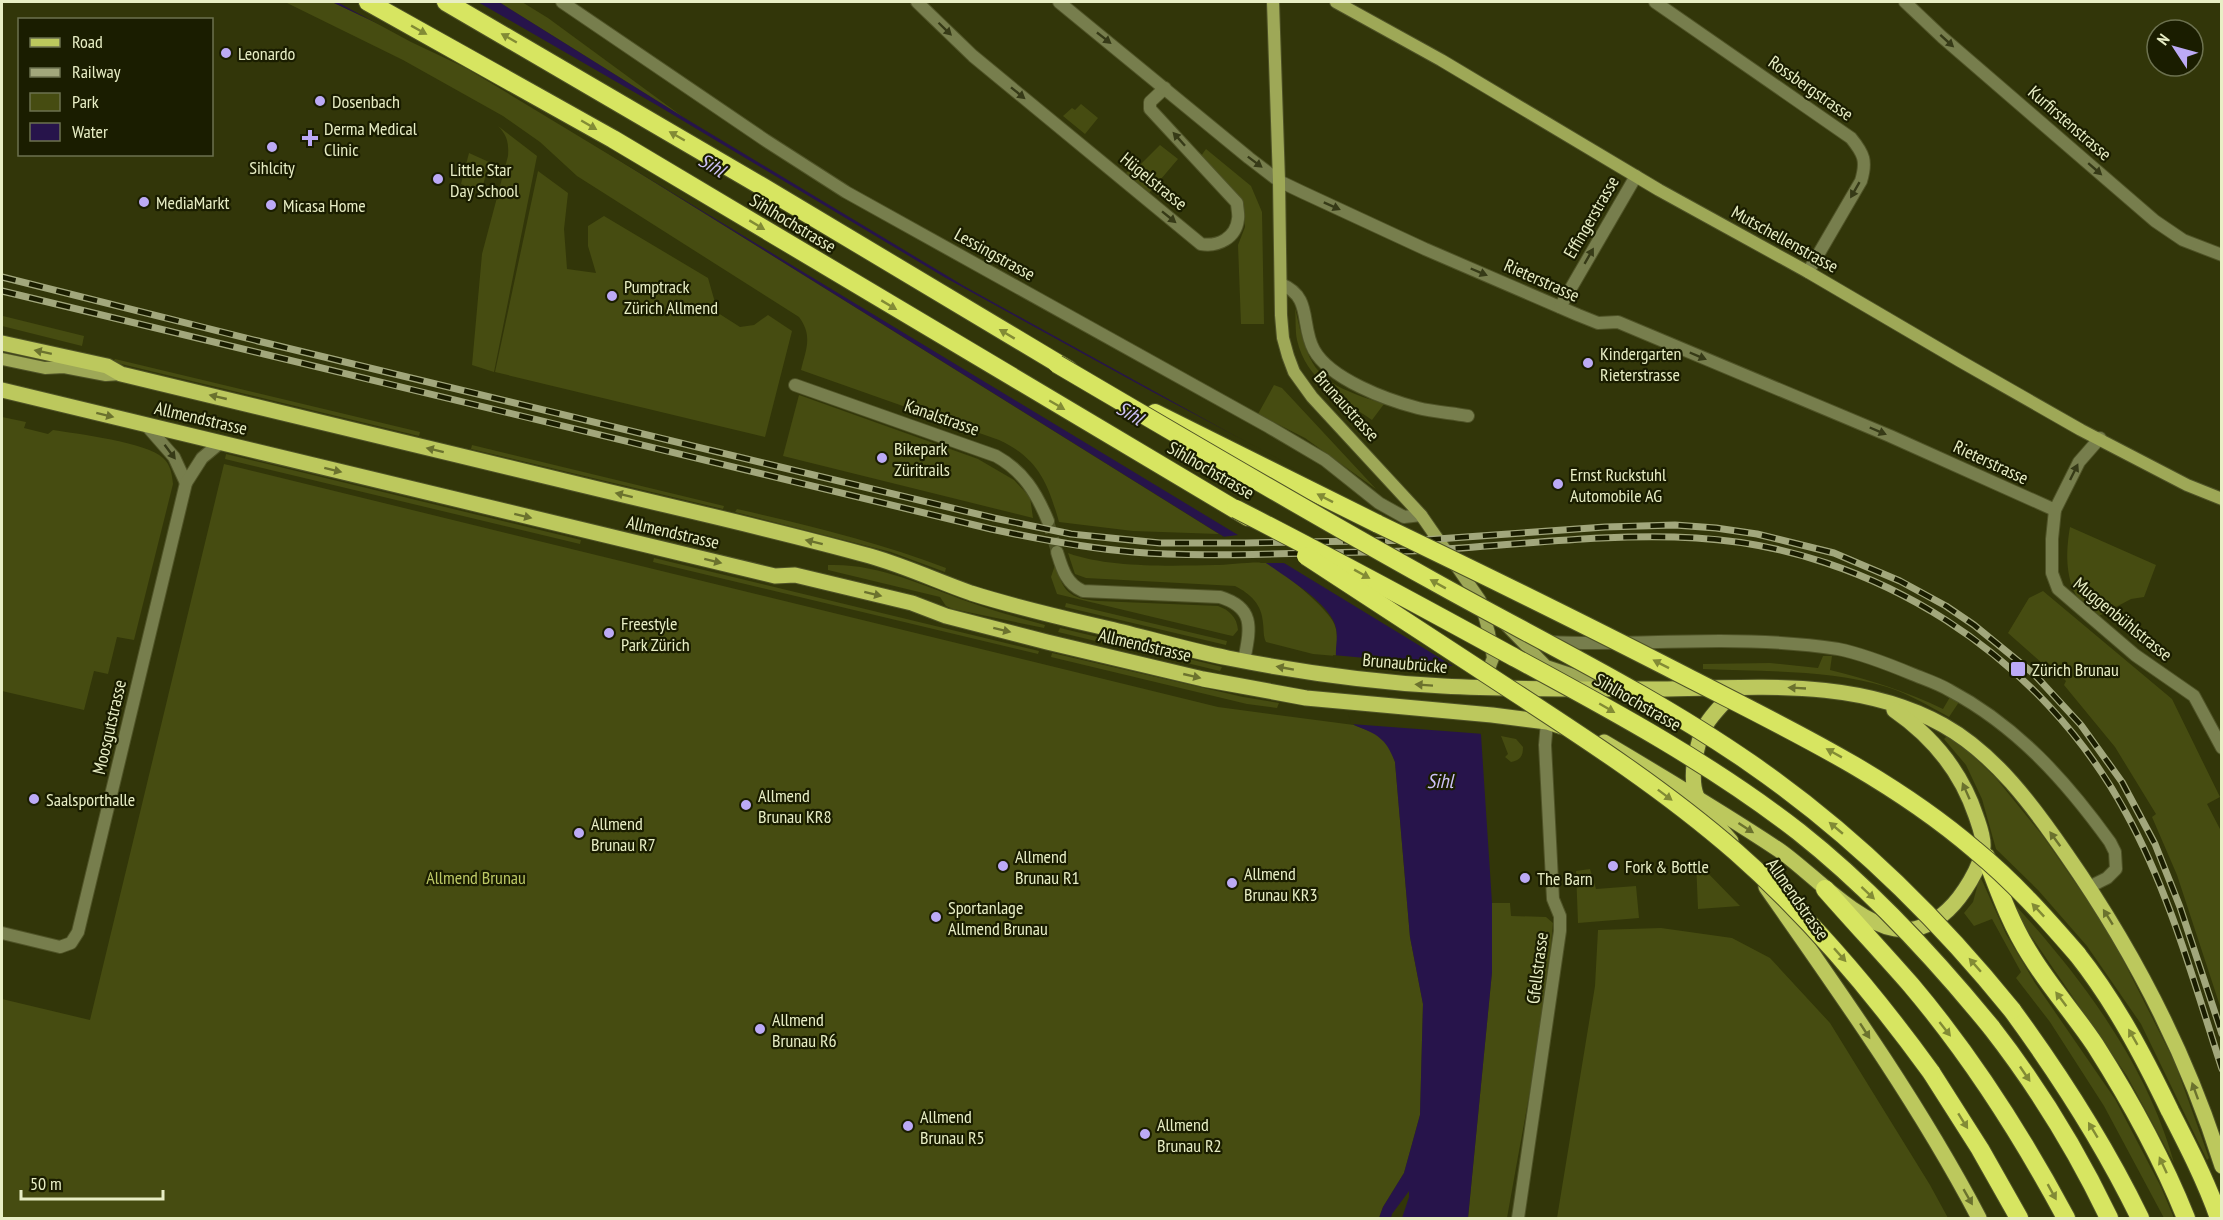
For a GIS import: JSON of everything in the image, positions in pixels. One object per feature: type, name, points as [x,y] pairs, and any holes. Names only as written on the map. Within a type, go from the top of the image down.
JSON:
[{"type":"highway","name":"Sihlhochstrasse","points":[[368,2],[613,139],[1027,387],[1236,509],[1347,566],[1590,698],[1714,772],[1799,833],[1876,900],[1934,960],[1991,1027],[2051,1114],[2074,1150],[2109,1218]]},
{"type":"highway","name":"Sihlhochstrasse","points":[[446,2],[763,186],[1302,509],[1663,708],[1749,762],[1835,827],[1879,866],[1946,932],[2012,1010],[2075,1101],[2101,1143],[2140,1218]]},
{"type":"highway","points":[[1057,364],[1367,519],[1564,614],[1841,757],[1918,806],[1975,849],[2026,897],[2077,954],[2123,1020],[2204,1178],[2219,1218]]},
{"type":"highway","points":[[1236,509],[1583,737],[1663,794],[1728,845],[1788,900],[1841,956],[1887,1012],[1931,1072],[1980,1149],[2019,1218]]},
{"type":"highway","points":[[1983,847],[2008,914],[2030,956],[2094,1044],[2120,1086],[2161,1161],[2187,1218]]},
{"type":"highway","points":[[1825,889],[1912,986],[1965,1054],[2027,1150],[2066,1218]]},
{"type":"highway","points":[[2169,1108],[2207,1218]]},
{"type":"main road","name":"Allmendstrasse","points":[[2,344],[107,366],[121,374],[776,532],[904,566],[967,591],[1018,606],[1244,660],[1325,675]]},
{"type":"main road","name":"Allmendstrasse","points":[[2,390],[771,575],[795,575],[912,603],[946,616],[1203,679],[1336,701],[1547,722],[1600,741],[1697,796],[1763,883],[1844,998],[1917,1112],[1979,1218]]},
{"type":"main road","name":"Brunaubrücke","points":[[1325,675],[1414,684],[1483,687]]},
{"type":"main road","points":[[1483,687],[1616,689],[1796,687],[1875,699],[1910,710],[1960,736],[1977,749],[2014,786],[2038,815],[2089,887],[2120,936],[2158,1006],[2188,1073],[2222,1166]]},
{"type":"main road","points":[[1738,688],[1713,713],[1697,741],[1693,773],[1697,796],[1782,852],[1825,889],[1875,922],[1895,929],[1916,929],[1937,920],[1962,895],[1969,885],[1983,847],[1979,825],[1966,789],[1946,756],[1906,718],[1875,699]]},
{"type":"street","name":"Lessingstrasse","points":[[562,2],[765,140],[846,192],[1269,427],[1325,460],[1379,503],[1404,517],[1421,516]]},
{"type":"street","name":"Hügelstrasse","points":[[917,2],[973,56],[1202,244],[1223,243],[1238,219],[1237,203],[1150,109],[1150,102],[1165,88]]},
{"type":"street","name":"Rieterstrasse","points":[[1059,2],[1279,181],[1425,249],[1598,324],[1618,322],[1890,436],[2055,510]]},
{"type":"street","name":"Brunaustrasse","points":[[1273,2],[1283,338],[1294,372],[1311,397],[1421,516],[1480,600],[1489,633],[1492,658],[1483,687]]},
{"type":"street","name":"Mutschellenstrasse","points":[[1335,2],[1441,60],[1635,176],[1808,272],[2081,430],[2187,485],[2222,499]]},
{"type":"street","name":"Rossbergstrasse","points":[[1655,2],[1851,138],[1863,157],[1865,166],[1861,181],[1808,272]]},
{"type":"street","name":"Kurfirstenstrasse","points":[[1905,2],[1942,37],[2154,221],[2183,240],[2222,255]]},
{"type":"street","name":"Effingerstrasse","points":[[1560,307],[1635,176]]},
{"type":"street","points":[[1281,284],[1292,289],[1302,300],[1309,336],[1315,351],[1327,367],[1344,379],[1418,408],[1468,416]]},
{"type":"street","points":[[2,359],[45,368],[64,367],[106,375],[121,374]]},
{"type":"street","name":"Kanalstrasse","points":[[795,385],[968,445],[1001,459],[1019,472],[1030,485],[1048,520]]},
{"type":"street","points":[[146,425],[174,457],[186,483]]},
{"type":"street","name":"Muggenbühlstrasse","points":[[2100,438],[2079,462],[2055,510],[2052,573],[2058,589],[2135,656],[2194,696],[2222,748]]},
{"type":"street","name":"Moosgutstrasse","points":[[2,933],[60,947],[71,943],[78,932],[186,483],[202,458],[220,443]]},
{"type":"street","points":[[1058,552],[1069,581],[1074,587],[1083,591],[1220,597],[1235,601],[1244,611],[1249,625],[1244,660]]},
{"type":"street","points":[[1480,600],[1546,666],[1616,689]]},
{"type":"street","points":[[1520,640],[1600,645],[1720,641],[1786,644],[1839,650],[1885,663],[1949,689],[1997,719],[2034,750],[2063,781],[2110,842],[2116,857],[2116,869],[2107,878],[2089,887]]},
{"type":"street","name":"Gfellstrasse","points":[[1518,1218],[1560,931],[1560,916],[1552,899],[1545,745],[1547,722]]},
{"type":"green space","points":[[285,2],[332,2],[468,66],[1219,534],[1133,531],[1059,522],[1040,473],[1012,447],[999,440],[801,370],[807,337],[799,317],[577,176],[540,142],[503,116],[403,60]]},
{"type":"green space","points":[[499,2],[522,2],[548,18],[683,117]]},
{"type":"green space","points":[[1081,104],[1098,118],[1085,134],[1063,116]]},
{"type":"green space","points":[[498,126],[537,156],[494,372],[472,365],[482,254],[508,156],[507,140]]},
{"type":"green space","points":[[1160,145],[1178,159],[1149,193],[1126,173],[1135,165],[1138,167]]},
{"type":"green space","points":[[1206,149],[1251,186],[1262,212],[1264,324],[1241,324],[1238,245],[1245,227],[1243,206],[1233,189],[1201,156]]},
{"type":"green space","points":[[469,153],[489,162],[481,193],[461,184]]},
{"type":"green space","name":"Pumptrack Zürich Allmend","points":[[538,171],[568,193],[564,229],[567,269],[596,273],[588,246],[588,226],[604,216],[708,278],[718,313],[740,327],[754,325],[768,315],[792,331],[765,437],[495,372]]},
{"type":"green space","points":[[1295,308],[1307,352],[1323,376],[1342,388],[1384,404],[1372,420],[1337,396],[1308,366],[1297,340]]},
{"type":"green space","points":[[3,316],[84,336],[82,346],[2,326]]},
{"type":"green space","points":[[115,359],[420,432],[419,436],[113,362]]},
{"type":"green space","points":[[1274,385],[1282,388],[1376,489],[1305,438],[1258,414]]},
{"type":"green space","name":"Bikepark Züritrails","points":[[799,395],[978,459],[1014,480],[1030,497],[1033,518],[783,456]]},
{"type":"green space","points":[[2,417],[26,422],[24,428],[48,434],[53,430],[142,447],[163,458],[171,470],[173,484],[134,640],[117,637],[108,674],[94,671],[84,710],[2,691]]},
{"type":"green space","points":[[472,445],[724,506],[723,509],[471,449]]},
{"type":"green space","points":[[226,454],[581,540],[580,544],[225,459]]},
{"type":"green space","name":"Allmend Brunau","points":[[224,464],[1218,707],[1354,725],[1379,735],[1391,750],[1395,762],[1410,937],[1423,1004],[1420,1115],[1404,1173],[1383,1207],[1379,1218],[2,1218],[2,999],[90,1020]]},
{"type":"green space","points":[[737,509],[869,542],[946,568],[945,572],[891,552],[735,512]]},
{"type":"green space","points":[[2070,527],[2156,565],[2144,597],[2131,599],[2099,616],[2087,608],[2077,597],[2068,572]]},
{"type":"green space","points":[[1068,553],[1102,561],[1140,565],[1266,563],[1291,579],[1328,614],[1337,633],[1336,656],[1313,654],[1266,642],[1258,605],[1251,596],[1235,586],[1086,578],[1075,574]]},
{"type":"green space","points":[[654,558],[1039,651],[1038,654],[653,562]]},
{"type":"green space","points":[[828,565],[847,565],[883,572],[1045,625],[1044,628],[953,609],[946,606],[940,597],[828,570]]},
{"type":"green space","points":[[1055,565],[1061,582],[1069,592],[1080,598],[1098,601],[1218,606],[1232,615],[1238,630],[1233,636],[1057,594],[1051,577]]},
{"type":"green space","points":[[2043,591],[2172,699],[2220,797],[2207,804],[2221,831],[2221,1009],[2177,875],[2152,817],[2156,814],[2115,747],[2064,685],[2066,681],[2046,661],[2043,664],[2008,633],[2029,598]]},
{"type":"green space","points":[[1066,603],[1227,641],[1226,645],[1065,607]]},
{"type":"green space","points":[[1060,628],[1222,667],[1220,671],[1058,632]]},
{"type":"green space","points":[[1052,653],[1243,697],[1279,703],[1277,708],[1247,704],[1051,657]]},
{"type":"green space","points":[[1823,656],[1832,656],[1830,670],[1888,686],[1943,709],[1950,697],[1959,702],[1949,717],[1903,693],[1864,681],[1796,672],[1703,669],[1703,664],[1770,663],[1818,668]]},
{"type":"green space","points":[[1501,736],[1516,739],[1523,747],[1522,756],[1519,759],[1511,762],[1505,757],[1508,754]]},
{"type":"green space","points":[[1947,736],[1970,753],[1995,777],[2043,836],[2108,930],[2175,1063],[2209,1158],[2207,1160],[2141,1024],[2087,946],[2038,890],[1996,849],[1982,799],[1966,765],[1944,739]]},
{"type":"green space","points":[[1696,861],[1740,906],[1698,909]]},
{"type":"green space","points":[[1590,869],[1596,889],[1636,886],[1639,918],[1578,923],[1576,871]]},
{"type":"green space","points":[[1980,876],[2006,934],[2035,983],[2115,1099],[2161,1187],[2174,1218],[2164,1218],[2104,1106],[2050,1022],[2016,978],[2021,972],[1992,919],[1974,926],[1964,913],[1973,902]]},
{"type":"green space","points":[[1492,903],[1510,903],[1511,916],[1546,917],[1553,923],[1539,1034],[1507,1218],[1468,1218],[1492,972]]},
{"type":"green space","points":[[2016,906],[2065,963],[2110,1026],[2148,1093],[2174,1163],[2127,1076],[2022,923]]},
{"type":"green space","points":[[1661,928],[1732,938],[1770,958],[1830,1023],[1948,1218],[1557,1218],[1595,986],[1598,930]]},
{"type":"water","name":"Sihl","points":[[332,2],[499,2],[683,117],[964,286],[1255,447],[1451,661],[1481,735],[1492,903],[1492,972],[1468,1218],[1402,1218],[1409,1191],[1391,1218],[1379,1218],[1383,1207],[1404,1173],[1420,1115],[1423,1004],[1410,937],[1395,762],[1388,747],[1380,738],[1354,725],[1336,657],[1335,625],[1328,612],[1303,589],[1266,563],[468,66]]},
{"type":"pier","points":[[337,2],[478,2],[660,107],[944,277],[1277,458],[1361,510],[1436,602],[1454,660],[1484,734],[1351,724],[1333,655],[1453,666],[1284,563],[1261,563],[1222,537],[1238,535],[466,68],[411,42]]},
{"type":"tunnel","points":[[1048,521],[1057,552]]},
{"type":"railway","points":[[2,277],[776,466],[1071,534],[1160,543],[1245,543],[1423,540],[1605,527],[1675,525],[1757,534],[1834,553],[1900,581],[1946,606],[1974,625],[2034,674],[2081,725],[2122,782],[2155,844],[2180,907],[2222,1034]]},
{"type":"railway","points":[[2,291],[991,529],[1079,546],[1156,554],[1202,555],[1416,551],[1596,538],[1663,537],[1696,538],[1762,546],[1827,563],[1888,588],[1946,620],[2000,660],[2048,705],[2090,757],[2126,813],[2156,875],[2180,939],[2222,1069]]},
{"type":"place","name":"Leonardo","points":[[226,53]]},
{"type":"place","name":"Dosenbach","points":[[320,101]]},
{"type":"place","name":"Derma Medical Clinic","points":[[310,138]]},
{"type":"place","name":"Sihlcity","points":[[272,147]]},
{"type":"place","name":"Little Star Day School","points":[[438,179]]},
{"type":"place","name":"MediaMarkt","points":[[144,202]]},
{"type":"place","name":"Micasa Home","points":[[271,205]]},
{"type":"place","name":"Pumptrack Zürich Allmend","points":[[612,296]]},
{"type":"place","name":"Kindergarten Rieterstrasse","points":[[1588,363]]},
{"type":"place","name":"Bikepark Züritrails","points":[[882,458]]},
{"type":"place","name":"Ernst Ruckstuhl Automobile AG","points":[[1558,484]]},
{"type":"place","name":"Freestyle Park Zürich","points":[[609,633]]},
{"type":"place","name":"Zürich Brunau","points":[[2018,669]]},
{"type":"place","name":"Saalsporthalle","points":[[34,799]]},
{"type":"place","name":"Allmend Brunau KR8","points":[[746,805]]},
{"type":"place","name":"Allmend Brunau R7","points":[[579,833]]},
{"type":"place","name":"Allmend Brunau R1","points":[[1003,866]]},
{"type":"place","name":"Fork & Bottle","points":[[1613,866]]},
{"type":"place","name":"The Barn","points":[[1525,878]]},
{"type":"place","name":"Allmend Brunau KR3","points":[[1232,883]]},
{"type":"place","name":"Sportanlage Allmend Brunau","points":[[936,917]]},
{"type":"place","name":"Allmend Brunau R6","points":[[760,1029]]},
{"type":"place","name":"Allmend Brunau R5","points":[[908,1126]]},
{"type":"place","name":"Allmend Brunau R2","points":[[1145,1134]]}]
